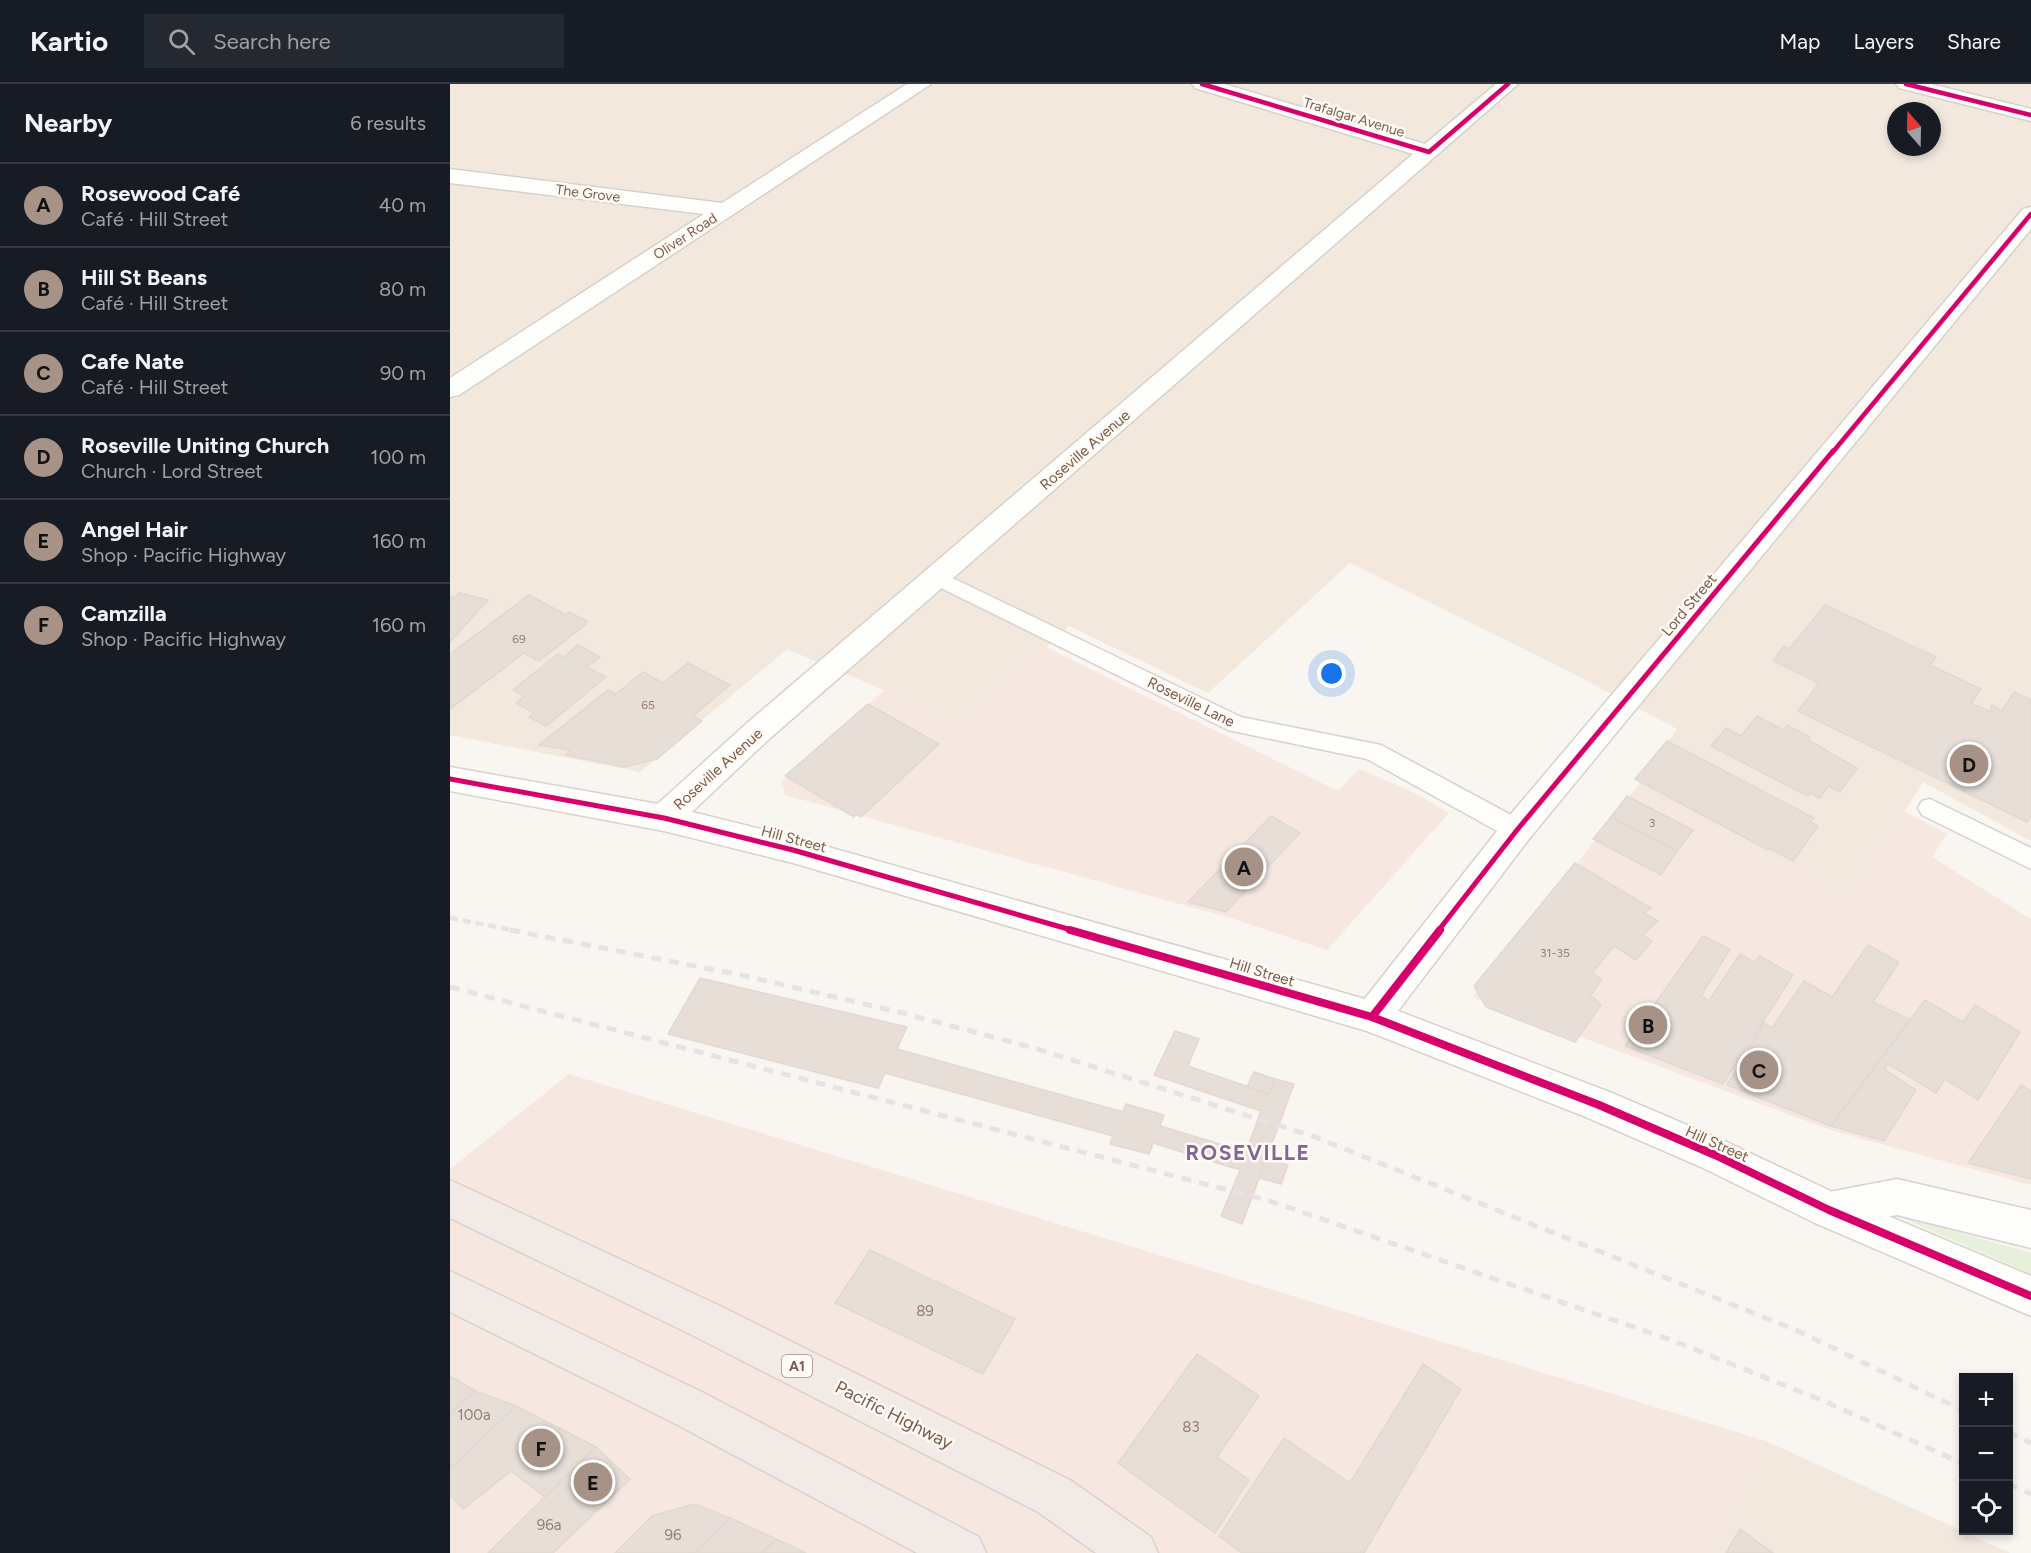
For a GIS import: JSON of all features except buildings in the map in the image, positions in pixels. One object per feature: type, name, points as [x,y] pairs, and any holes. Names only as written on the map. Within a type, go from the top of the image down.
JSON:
[{"type":"highway","name":"Pacific Highway","points":[[450,1198],[703,1319],[1054,1496],[1135,1553]]},
{"type":"highway","points":[[450,1291],[687,1407],[963,1553]]},
{"type":"street","name":"Oliver Road","points":[[450,389],[921,84]]},
{"type":"street","name":"Trafalgar Avenue","points":[[1202,84],[1429,152]]},
{"type":"street","name":"Roseville Avenue","points":[[663,818],[757,732],[1508,84]]},
{"type":"street","points":[[1906,84],[2031,115]]},
{"type":"street","name":"The Grove","points":[[450,176],[726,210]]},
{"type":"street","name":"Lord Street","points":[[1372,1017],[1517,830],[2031,214]]},
{"type":"street","name":"Hill Street","points":[[450,779],[663,818],[804,853],[1372,1017],[1599,1105],[1715,1155],[1829,1210],[2031,1296]]},
{"type":"street","points":[[1829,1210],[1897,1197],[2031,1229]]},
{"type":"lane","name":"Roseville Lane","points":[[938,578],[1236,724],[1373,751],[1517,830]]},
{"type":"lane","points":[[1930,808],[2031,860]]},
{"type":"shaded area","points":[[450,84],[2031,84],[2031,841],[1923,782],[1849,897],[1636,788],[1677,729],[1566,670],[1350,563],[1208,693],[1069,626],[959,729],[884,690],[787,649],[640,772],[450,735]]},
{"type":"shaded area","points":[[1046,647],[1338,791],[1359,769],[1421,796],[1449,813],[1327,950],[1231,918],[785,795],[782,782],[884,690],[959,729]]},
{"type":"shaded area","points":[[1636,788],[1848,896],[1904,811],[1947,834],[1932,857],[2031,919],[2031,1185],[1833,1131],[1473,997]]},
{"type":"shaded area","points":[[569,1074],[1766,1441],[1712,1553],[450,1553],[450,1169]]},
{"type":"shaded area","points":[[1766,1441],[1959,1530],[1959,1535],[1971,1535],[2010,1553],[1712,1553]]},
{"type":"green space","points":[[1891,1213],[2031,1253],[2031,1274]]},
{"type":"railway","points":[[450,918],[518,931]]},
{"type":"railway","points":[[510,930],[741,975],[899,1012],[1034,1048],[1315,1137],[1798,1331],[1959,1409]]},
{"type":"railway","points":[[450,987],[1270,1201],[1671,1340],[1824,1401],[1959,1462]]},
{"type":"railway","points":[[2013,1434],[2031,1443]]},
{"type":"railway","points":[[2013,1486],[2031,1494]]},
{"type":"cycle path","points":[[1202,84],[1429,152],[1508,84]]},
{"type":"cycle path","points":[[1906,84],[2031,115]]},
{"type":"cycle path","points":[[1372,1017],[1517,830],[2031,214]]},
{"type":"cycle path","points":[[450,779],[664,818],[793,850],[1372,1017],[1599,1105],[1715,1155],[1829,1210],[2031,1296]]},
{"type":"place","name":"Roseville Uniting Church","points":[[1969,764]]},
{"type":"place","name":"Rosewood Café","points":[[1244,867]]},
{"type":"place","name":"Hill St Beans","points":[[1648,1025]]},
{"type":"place","name":"Cafe Nate","points":[[1759,1070]]},
{"type":"place","name":"Camzilla","points":[[541,1448]]},
{"type":"place","name":"Angel Hair","points":[[593,1482]]},
{"type":"district","name":"ROSEVILLE","points":[[1248,1153]]}]
